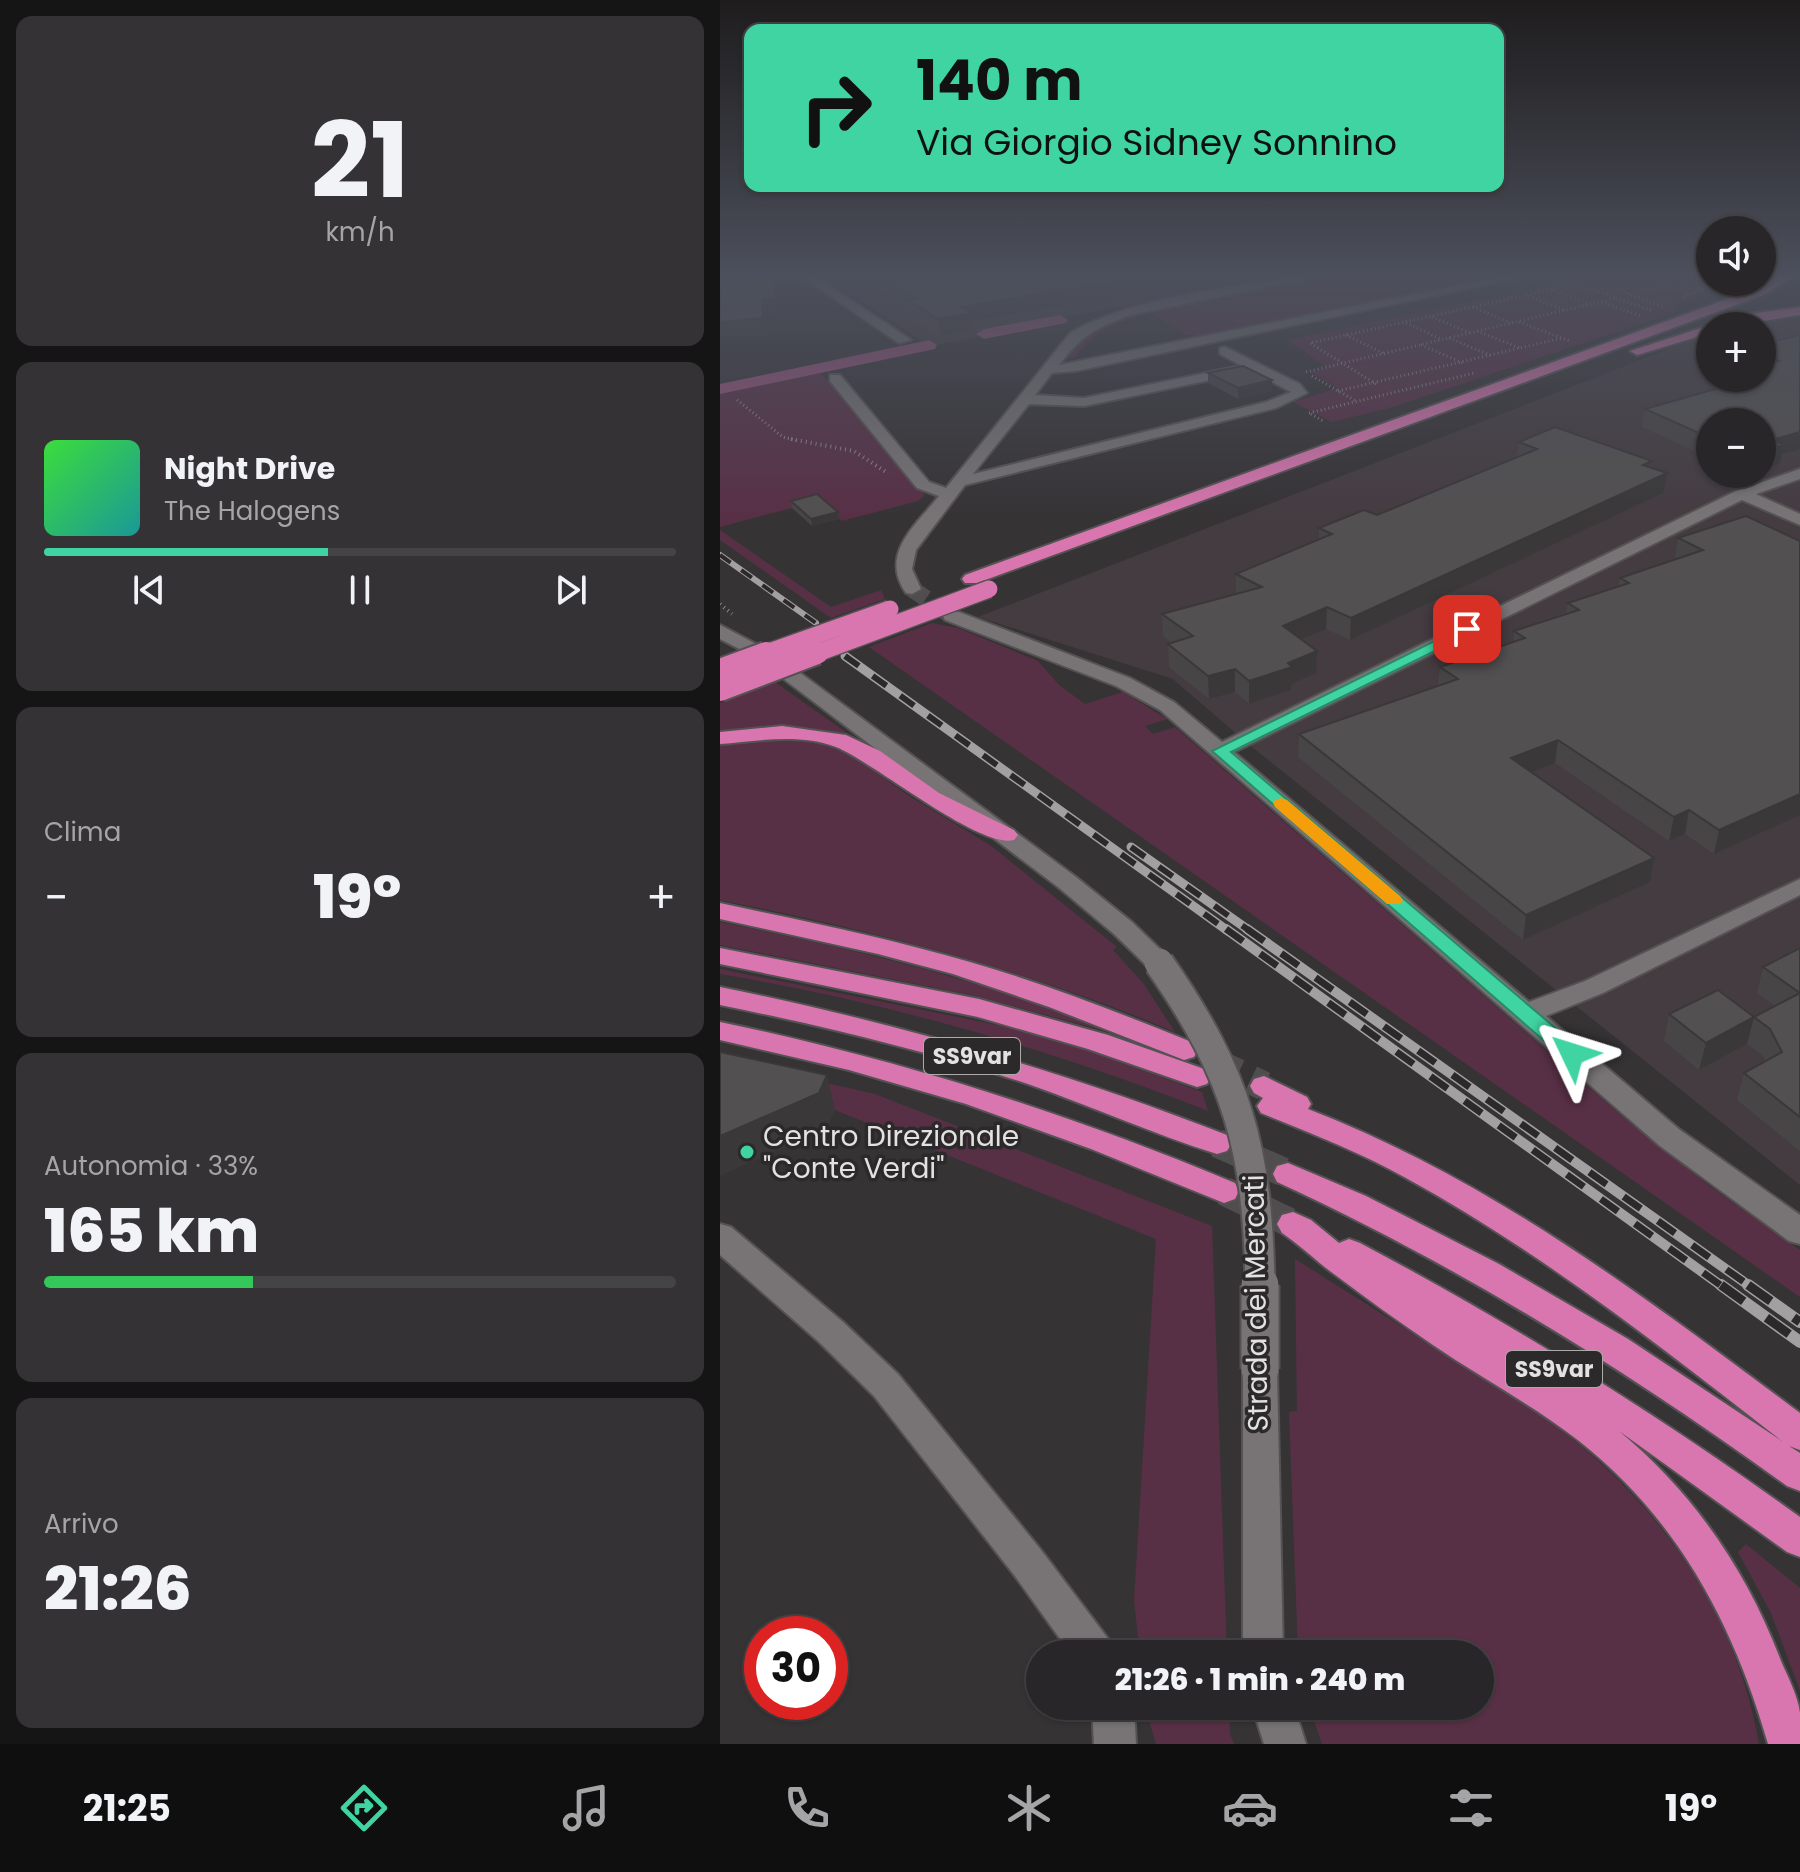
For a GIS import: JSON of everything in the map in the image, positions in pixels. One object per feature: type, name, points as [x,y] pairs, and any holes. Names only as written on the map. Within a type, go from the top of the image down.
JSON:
[{"type":"highway","points":[[720,670],[1586,355]]},
{"type":"highway","points":[[720,690],[1618,355]]},
{"type":"highway","points":[[1611,358],[1620,355]]},
{"type":"highway","points":[[720,738],[782,732],[838,740],[882,763],[931,798],[1006,835]]},
{"type":"highway","points":[[720,911],[860,941],[976,973],[1073,1005],[1184,1050]]},
{"type":"highway","points":[[720,956],[979,1008],[1098,1042],[1197,1077]]},
{"type":"highway","name":"SS9var","points":[[720,996],[852,1023],[973,1056],[1067,1086],[1217,1143]]},
{"type":"highway","name":"SS9var","points":[[720,1031],[844,1058],[967,1093],[1094,1137],[1224,1191]]},
{"type":"highway","points":[[1267,1096],[1432,1179],[1540,1243],[1653,1322],[1800,1434]]},
{"type":"highway","name":"SS9var","points":[[1288,1174],[1395,1225],[1535,1302],[1687,1396],[1800,1474]]},
{"type":"highway","name":"SS9var","points":[[1789,1744],[1759,1650],[1728,1585],[1698,1539],[1653,1486],[1615,1448],[1575,1417],[1442,1333],[1343,1264],[1293,1224],[1538,1358],[1693,1461],[1800,1539]]},
{"type":"street","points":[[912,589],[903,573],[904,556],[948,494],[1058,355]]},
{"type":"street","points":[[1046,370],[1133,355]]},
{"type":"street","points":[[959,481],[982,478],[1271,405],[1300,393],[1295,387],[1233,355]]},
{"type":"street","points":[[1024,399],[1070,403],[1095,400],[1254,367]]},
{"type":"street","points":[[835,378],[921,482],[948,494]]},
{"type":"street","points":[[1220,751],[1742,494],[1800,474]]},
{"type":"street","points":[[1742,494],[1800,520]]},
{"type":"street","points":[[952,616],[1142,691],[1175,712],[1670,1138],[1800,1232]]},
{"type":"street","points":[[720,631],[735,650]]},
{"type":"street","name":"Strada dei Mercati","points":[[792,676],[1103,911],[1159,963],[1207,1032],[1228,1076],[1245,1127],[1255,1173],[1259,1219],[1263,1640]]},
{"type":"street","points":[[1526,1014],[1594,987],[1800,886]]},
{"type":"street","points":[[720,1236],[831,1332],[886,1385],[1028,1563],[1085,1640]]},
{"type":"street","points":[[1114,1720],[1115,1744]]},
{"type":"street","points":[[1277,1720],[1285,1744]]},
{"type":"path","points":[[1329,355],[1376,384]]},
{"type":"path","points":[[1357,401],[1305,372],[1374,355]]},
{"type":"path","points":[[1445,355],[1464,363]]},
{"type":"path","points":[[1338,391],[1492,356]]},
{"type":"path","points":[[1433,370],[1451,379]]},
{"type":"path","points":[[1309,413],[1484,371]]},
{"type":"path","points":[[737,400],[783,437],[854,451],[883,471],[921,482]]},
{"type":"shaded area","points":[[1309,355],[1546,355],[1390,408],[1332,422],[1293,402],[1338,388],[1310,372],[1327,368]]},
{"type":"shaded area","points":[[1652,355],[1696,355],[1696,392],[1776,392],[1776,355],[1800,355],[1800,1185],[1247,743],[1173,679],[978,617]]},
{"type":"shaded area","points":[[818,370],[925,495],[918,501],[842,521],[818,501],[720,527],[720,391]]},
{"type":"shaded area","points":[[720,530],[831,607],[881,590],[885,599],[831,618],[720,540]]},
{"type":"shaded area","points":[[932,623],[958,628],[1038,661],[1059,685],[1085,704],[1123,692],[1167,719],[1145,726],[1153,734],[1175,727],[1622,1116],[1711,1187],[1800,1250],[1800,1297],[869,647]]},
{"type":"shaded area","points":[[775,682],[847,733],[781,725],[720,731],[720,703]]},
{"type":"shaded area","points":[[776,737],[822,743],[858,759],[906,794],[990,845],[1117,947],[1113,950],[1143,983],[1175,1032],[1064,990],[951,954],[720,900],[720,745]]},
{"type":"shaded area","points":[[720,922],[918,967],[1014,996],[1109,1032],[977,996],[720,945]]},
{"type":"shaded area","points":[[720,969],[1007,1027],[1089,1051],[1202,1092],[1208,1111],[1089,1067],[967,1030],[844,998],[720,974]]},
{"type":"shaded area","points":[[720,1059],[875,1094],[1212,1226],[1227,1640],[1138,1640],[1134,1601],[1156,1239],[835,1110],[720,1084]]},
{"type":"shaded area","points":[[1295,1259],[1536,1411],[1616,1477],[1681,1555],[1708,1599],[1730,1645],[1747,1693],[1759,1744],[1322,1744],[1314,1720],[1494,1720],[1494,1640],[1297,1640],[1289,1412],[1297,1411]]},
{"type":"shaded area","points":[[1746,1544],[1800,1588],[1800,1691],[1771,1613],[1738,1552]]},
{"type":"shaded area","points":[[1149,1720],[1230,1720],[1234,1744],[1156,1744]]},
{"type":"building","points":[[1776,355],[1800,355],[1800,432],[1776,439],[1776,408],[1696,408],[1696,432],[1645,409],[1705,392],[1776,392],[1776,362],[1779,361]]},
{"type":"building","points":[[1243,366],[1272,380],[1238,388],[1208,373]]},
{"type":"building","points":[[1555,427],[1652,461],[1643,465],[1667,473],[1351,618],[1327,607],[1283,626],[1317,651],[1288,663],[1292,667],[1249,681],[1235,669],[1208,676],[1168,644],[1193,636],[1162,614],[1262,587],[1236,574],[1332,534],[1319,528],[1364,510],[1377,515],[1537,449],[1519,442]]},
{"type":"building","points":[[817,494],[838,512],[811,519],[791,501]]},
{"type":"building","points":[[1746,516],[1800,541],[1800,794],[1719,830],[1689,810],[1674,817],[1558,740],[1511,758],[1654,858],[1526,915],[1299,734],[1458,679],[1440,667],[1525,638],[1514,631],[1579,610],[1568,603],[1629,583],[1620,578],[1703,550],[1678,538]]},
{"type":"building","points":[[1800,948],[1800,993],[1763,967]]},
{"type":"building","points":[[1718,990],[1754,1017],[1706,1043],[1669,1014]]},
{"type":"building","points":[[1800,993],[1800,1117],[1744,1073],[1782,1052],[1770,1029],[1754,1017]]},
{"type":"building","points":[[720,1052],[827,1075],[819,1093],[720,1136]]},
{"type":"waterway","points":[[720,389],[880,355]]},
{"type":"tunnel","points":[[912,589],[952,616]]},
{"type":"tunnel","points":[[1212,1061],[1264,1086]]},
{"type":"tunnel","points":[[1217,1143],[1288,1174]]},
{"type":"tunnel","points":[[1224,1191],[1293,1224]]},
{"type":"railway","points":[[720,555],[816,623]]},
{"type":"railway","points":[[845,656],[1228,931]]},
{"type":"railway","points":[[1131,847],[1250,931]]},
{"type":"railway","points":[[1226,929],[1723,1287]]},
{"type":"railway","points":[[1247,929],[1751,1287]]},
{"type":"railway","points":[[1721,1285],[1800,1342]]},
{"type":"railway","points":[[1748,1285],[1800,1322]]},
{"type":"slow traffic","points":[[1281,803],[1394,900]]},
{"type":"place","name":"Centro Direzionale \"Conte Verdi\"","points":[[747,1152]]},
{"type":"route","points":[[1467,629],[1220,751],[1572,1054]]}]
